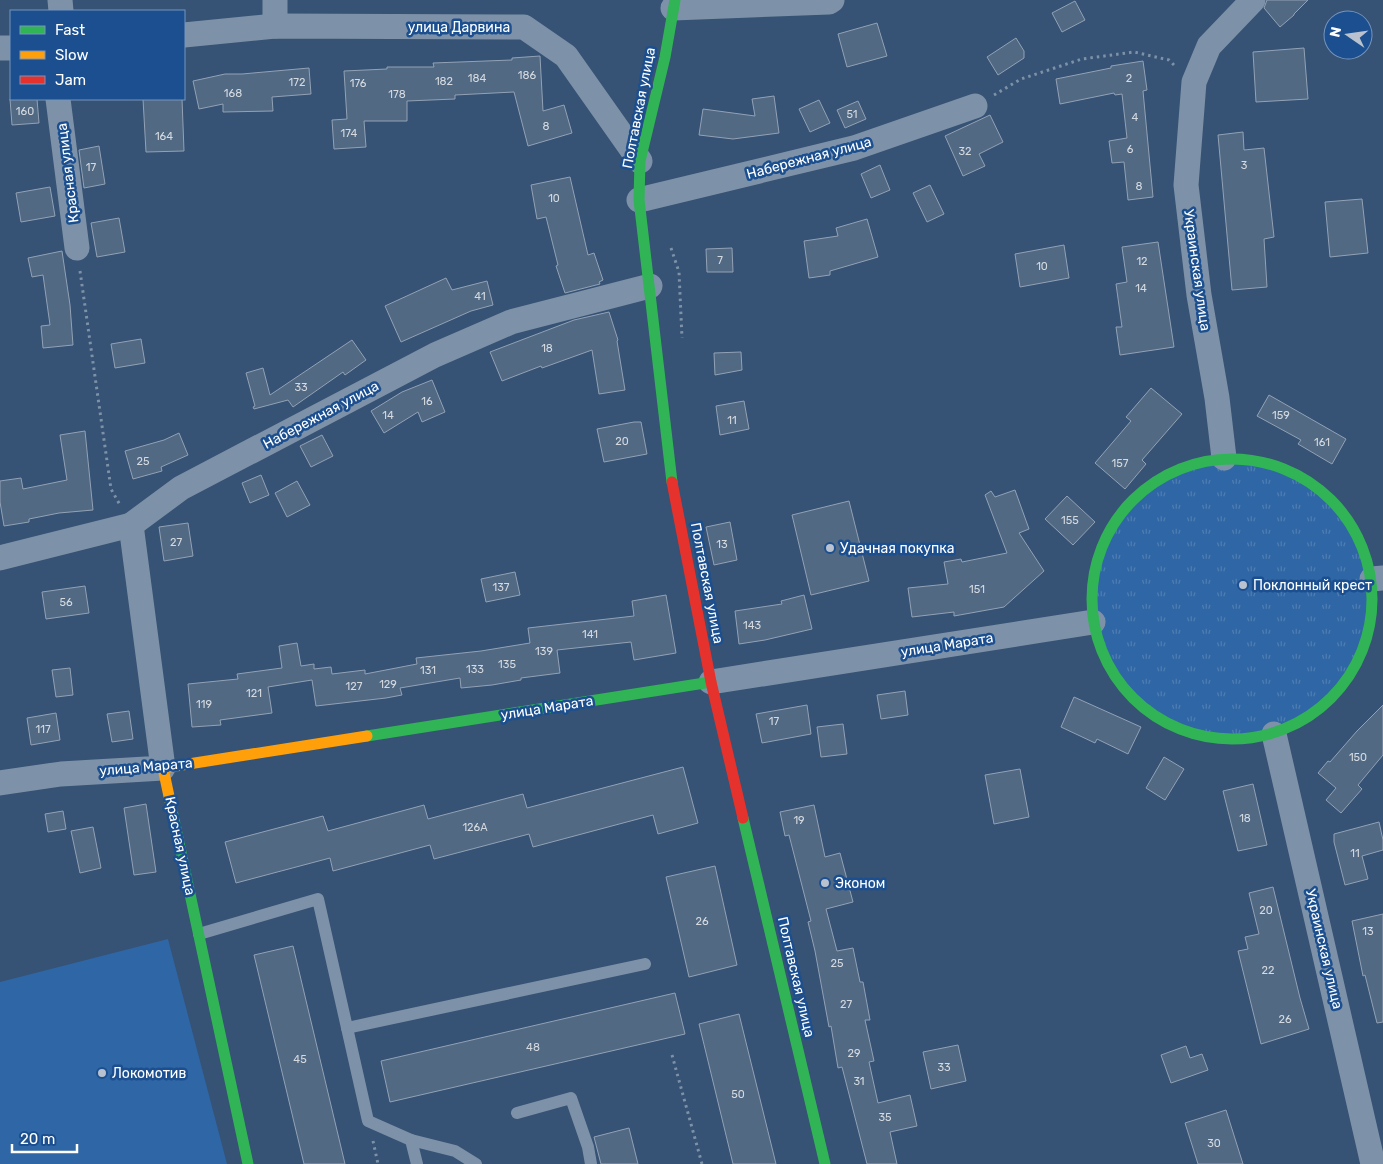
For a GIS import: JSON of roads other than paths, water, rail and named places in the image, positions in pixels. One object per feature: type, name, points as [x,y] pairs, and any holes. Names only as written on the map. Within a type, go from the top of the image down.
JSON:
[{"type":"street","points":[[275,0],[275,26]]},
{"type":"street","points":[[674,4],[828,2],[832,0]]},
{"type":"street","name":"Украинская улица","points":[[1224,458],[1217,398],[1199,295],[1186,185],[1194,82],[1209,46],[1253,0]]},
{"type":"street","name":"Полтавская улица","points":[[674,4],[665,57],[640,161],[640,200],[674,495],[711,682],[825,1164]]},
{"type":"street","name":"улица Дарвина","points":[[185,35],[275,26],[524,27],[566,56],[640,161]]},
{"type":"street","name":"Красная улица","points":[[58,100],[77,248]]},
{"type":"street","name":"Набережная улица","points":[[640,200],[854,148],[975,106]]},
{"type":"street","name":"Набережная улица","points":[[0,558],[130,525],[181,488],[435,356],[511,322],[650,286]]},
{"type":"street","points":[[1224,458],[1265,462],[1304,478],[1317,488],[1336,504],[1360,539],[1377,578],[1372,619],[1361,657],[1340,691],[1310,717],[1274,734],[1226,741],[1180,731],[1138,705],[1108,668],[1093,622],[1093,575],[1109,531],[1138,494],[1178,469],[1224,458]]},
{"type":"street","name":"Красная улица","points":[[130,525],[163,768],[248,1164]]},
{"type":"street","name":"улица Марата","points":[[0,783],[61,774],[163,768],[1093,622]]},
{"type":"street","name":"Украинская улица","points":[[1274,734],[1373,1164]]},
{"type":"lane","points":[[199,934],[318,899],[368,1121],[411,1140],[455,1150],[476,1164]]},
{"type":"lane","points":[[347,1028],[645,964]]},
{"type":"lane","points":[[517,1113],[571,1098],[588,1146],[591,1164]]},
{"type":"lane","points":[[411,1140],[417,1164]]},
{"type":"place","name":"Удачная покупка","points":[[830,548]]},
{"type":"place","name":"Поклонный крест","points":[[1243,585]]},
{"type":"place","name":"Эконом","points":[[825,883]]},
{"type":"place","name":"Локомотив","points":[[102,1073]]}]
